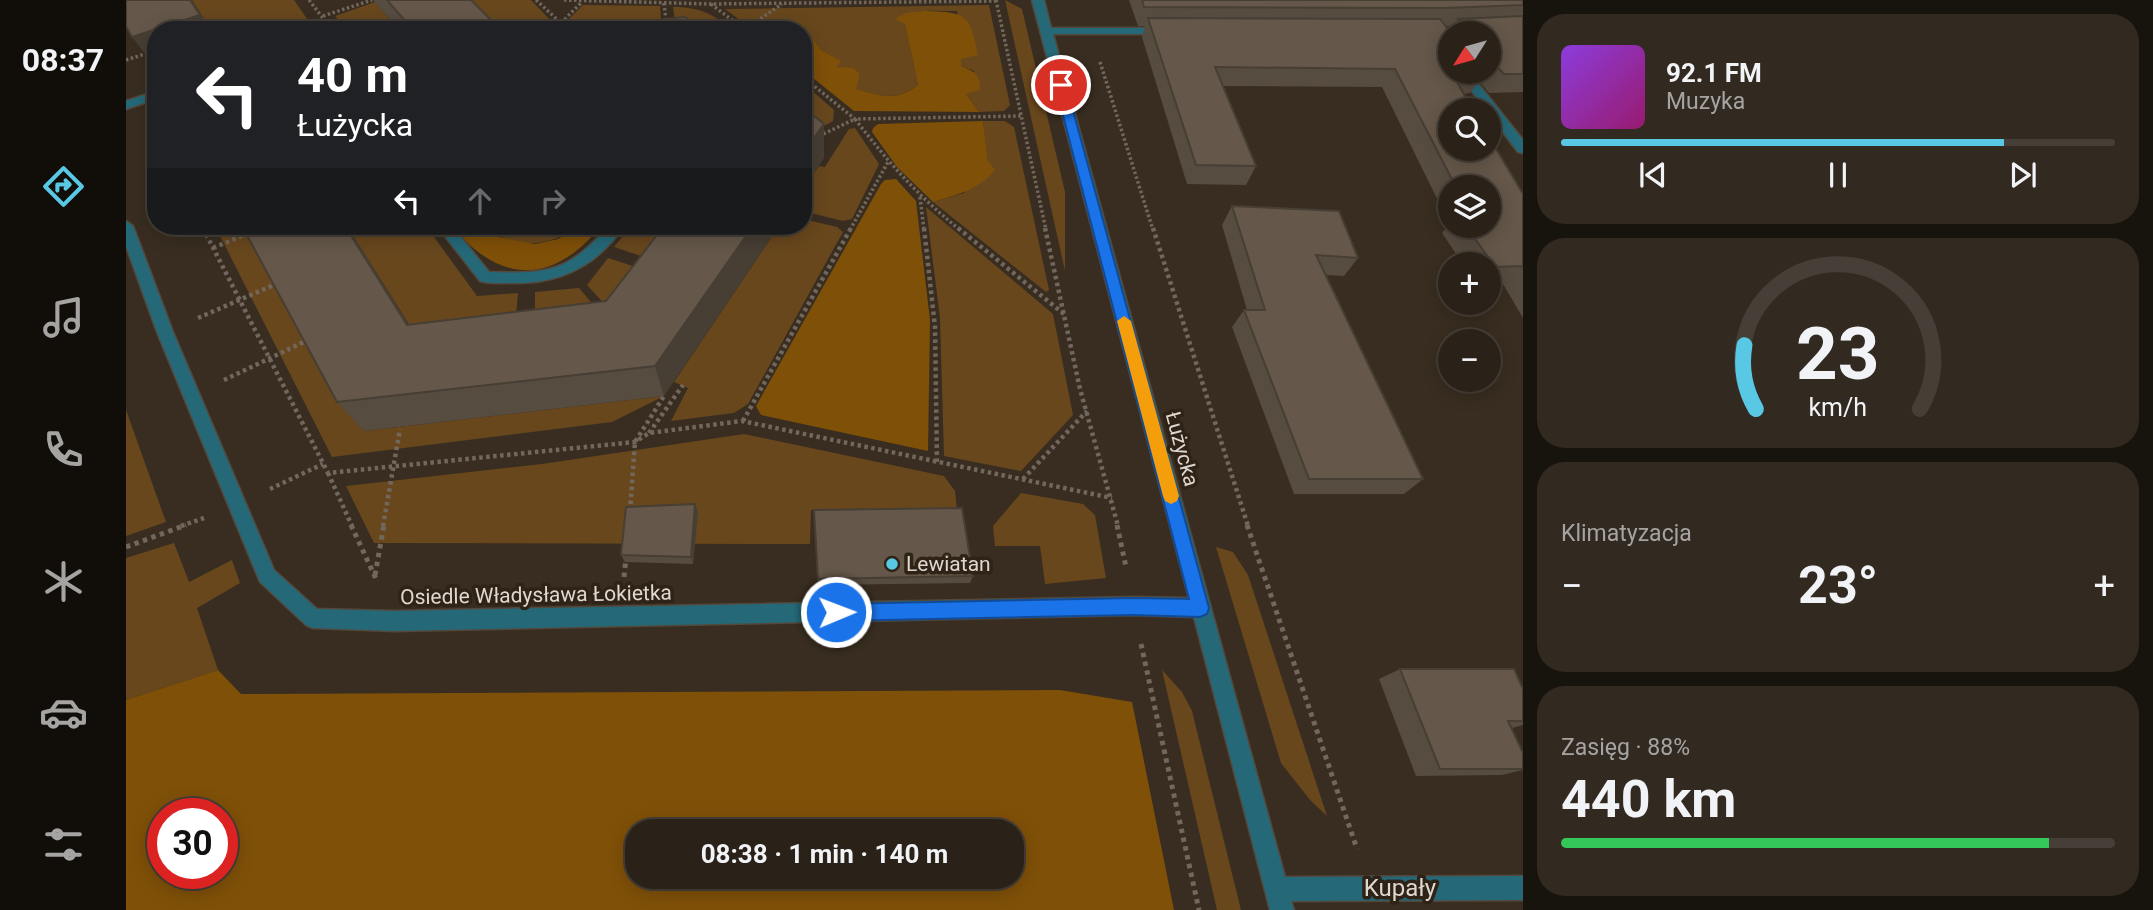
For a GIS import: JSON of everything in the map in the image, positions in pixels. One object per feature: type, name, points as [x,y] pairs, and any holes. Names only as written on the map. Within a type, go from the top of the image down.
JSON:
[{"type":"street","name":"Łużycka","points":[[1038,0],[1280,900]]},
{"type":"street","points":[[1046,31],[1172,31]]},
{"type":"street","points":[[1472,84],[1523,149]]},
{"type":"street","points":[[126,105],[147,98]]},
{"type":"street","name":"Osiedle Władysława Łokietka","points":[[126,226],[165,332],[267,576],[313,618],[395,621],[1133,606],[1200,608]]},
{"type":"street","points":[[451,235],[485,277],[530,279],[566,273],[599,248],[610,235]]},
{"type":"street","name":"Kupały","points":[[1280,900],[1370,888],[1523,888]]},
{"type":"path","points":[[309,0],[326,21]]},
{"type":"path","points":[[323,16],[372,0]]},
{"type":"path","points":[[536,0],[559,21]]},
{"type":"path","points":[[564,0],[710,4],[784,1],[996,1],[1064,315],[1087,411],[1112,498],[1199,910]]},
{"type":"path","points":[[756,21],[784,1]]},
{"type":"path","points":[[563,21],[581,2]]},
{"type":"path","points":[[664,3],[666,21]]},
{"type":"path","points":[[710,4],[732,21]]},
{"type":"path","points":[[1090,31],[1244,515],[1370,888]]},
{"type":"path","points":[[126,60],[147,52]]},
{"type":"path","points":[[812,84],[855,118],[888,162],[920,197],[1064,315]]},
{"type":"path","points":[[818,136],[855,118],[1021,116]]},
{"type":"path","points":[[743,421],[888,162]]},
{"type":"path","points":[[920,197],[935,327],[937,463]]},
{"type":"path","points":[[206,235],[328,473],[395,621]]},
{"type":"path","points":[[213,248],[244,235]]},
{"type":"path","points":[[165,332],[281,281]]},
{"type":"path","points":[[192,396],[313,338]]},
{"type":"path","points":[[328,473],[635,442],[649,433],[683,386]]},
{"type":"path","points":[[630,515],[635,442],[664,396]]},
{"type":"path","points":[[1023,480],[1087,411]]},
{"type":"path","points":[[649,433],[743,421],[1112,498]]},
{"type":"path","points":[[375,576],[400,429]]},
{"type":"path","points":[[126,547],[237,505],[323,464]]},
{"type":"path","points":[[620,616],[626,550]]},
{"type":"shaded area","points":[[192,0],[294,0],[309,21],[205,21]]},
{"type":"shaded area","points":[[451,0],[531,0],[551,21],[471,21]]},
{"type":"shaded area","points":[[1005,0],[1022,9],[1065,192],[1065,271]]},
{"type":"shaded area","points":[[375,2],[391,21],[339,21],[335,16]]},
{"type":"shaded area","points":[[583,5],[660,6],[661,21],[567,21]]},
{"type":"shaded area","points":[[989,5],[1010,105],[1004,111],[979,112],[966,94],[974,71],[961,66],[957,11],[918,12],[896,19],[905,23],[918,85],[902,94],[888,96],[855,89],[860,74],[837,67],[840,61],[821,50],[812,37],[812,21],[741,21],[725,9]]},
{"type":"shaded area","points":[[673,7],[705,12],[720,21],[675,21]]},
{"type":"shaded area","points":[[949,12],[957,14],[968,23],[978,55],[961,59],[961,66],[978,77],[980,90],[966,94],[979,112],[854,111],[812,77],[812,37],[821,50],[841,61],[837,67],[853,68],[860,74],[856,89],[895,96],[918,85],[905,24],[895,19],[906,13]]},
{"type":"shaded area","points":[[812,91],[834,110],[833,121],[812,133]]},
{"type":"shaded area","points":[[983,121],[1005,121],[1014,127],[1049,290],[1046,292],[933,202],[964,193],[988,161]]},
{"type":"shaded area","points":[[983,121],[988,161],[995,170],[974,187],[933,202],[897,167],[872,132],[878,124]]},
{"type":"shaded area","points":[[855,128],[879,164],[852,219],[843,221],[812,213],[812,176],[819,166],[825,167],[849,129]]},
{"type":"shaded area","points":[[896,179],[916,201],[930,320],[928,451],[761,415],[756,406],[881,184],[885,180]]},
{"type":"shaded area","points":[[926,207],[1053,314],[1073,415],[1021,471],[944,456],[940,318]]},
{"type":"shaded area","points":[[812,221],[837,227],[843,232],[748,404],[734,413],[671,421],[688,388],[674,382],[773,235],[812,235]]},
{"type":"shaded area","points":[[220,235],[256,235],[364,431],[664,396],[612,422],[332,457]]},
{"type":"shaded area","points":[[353,235],[433,235],[477,296],[518,293],[513,346],[429,356]]},
{"type":"shaded area","points":[[461,235],[496,235],[535,244],[565,235],[592,235],[564,259],[545,267],[526,270],[508,267],[489,259]]},
{"type":"shaded area","points":[[498,235],[564,235],[544,242],[520,243]]},
{"type":"shaded area","points":[[624,235],[690,235],[668,265],[614,247]]},
{"type":"shaded area","points":[[608,258],[661,275],[624,325],[587,285]]},
{"type":"shaded area","points":[[579,288],[617,333],[535,343],[535,292]]},
{"type":"shaded area","points":[[126,410],[166,522],[126,536]]},
{"type":"shaded area","points":[[744,434],[944,476],[955,491],[957,510],[811,510],[810,544],[374,543],[346,486],[542,464]]},
{"type":"shaded area","points":[[1021,493],[1083,504],[1095,515],[1106,578],[1045,584],[1040,546],[995,546],[993,526]]},
{"type":"shaded area","points":[[174,543],[189,582],[232,560],[240,583],[197,608],[218,670],[126,700],[126,558]]},
{"type":"shaded area","points":[[1216,547],[1233,552],[1248,575],[1327,816],[1310,800],[1281,763]]},
{"type":"shaded area","points":[[218,670],[241,694],[1060,690],[1132,702],[1174,910],[126,910],[126,700]]},
{"type":"shaded area","points":[[1162,670],[1182,692],[1192,711],[1241,910],[1217,910]]},
{"type":"building","points":[[126,0],[190,0],[200,15],[181,21],[147,21],[147,32],[132,37],[126,26]]},
{"type":"building","points":[[387,0],[471,0],[492,21],[405,21]]},
{"type":"building","points":[[1142,0],[1523,0],[1523,5],[1444,8],[1144,7]]},
{"type":"building","points":[[1523,16],[1523,74],[1502,72],[1502,21],[1458,19]]},
{"type":"building","points":[[685,17],[690,21],[647,21]]},
{"type":"building","points":[[1148,18],[1442,21],[1438,21],[1438,84],[1458,84],[1466,98],[1438,98],[1438,152],[1395,69],[1215,67],[1256,166],[1196,165]]},
{"type":"building","points":[[812,114],[824,124],[812,141]]},
{"type":"building","points":[[1501,157],[1523,194],[1523,269],[1522,266],[1501,267],[1501,252],[1484,252],[1474,238],[1501,238],[1501,175],[1450,175],[1443,161],[1501,161]]},
{"type":"building","points":[[1232,206],[1339,211],[1358,258],[1316,255],[1423,479],[1309,479],[1244,310],[1265,310]]},
{"type":"building","points":[[247,235],[351,235],[407,325],[606,301],[657,235],[747,235],[655,366],[337,402]]},
{"type":"building","points":[[695,504],[691,557],[621,555],[626,507]]},
{"type":"building","name":"Lewiatan","points":[[962,508],[973,576],[818,579],[814,510]]},
{"type":"building","points":[[1400,669],[1514,669],[1523,689],[1523,721],[1508,721],[1523,753],[1523,769],[1440,769]]},
{"type":"slow traffic","points":[[1124,321],[1171,496]]},
{"type":"place","name":"Lewiatan","points":[[892,564]]},
{"type":"route","points":[[836,612],[1133,606],[1200,608],[1061,85]]}]
